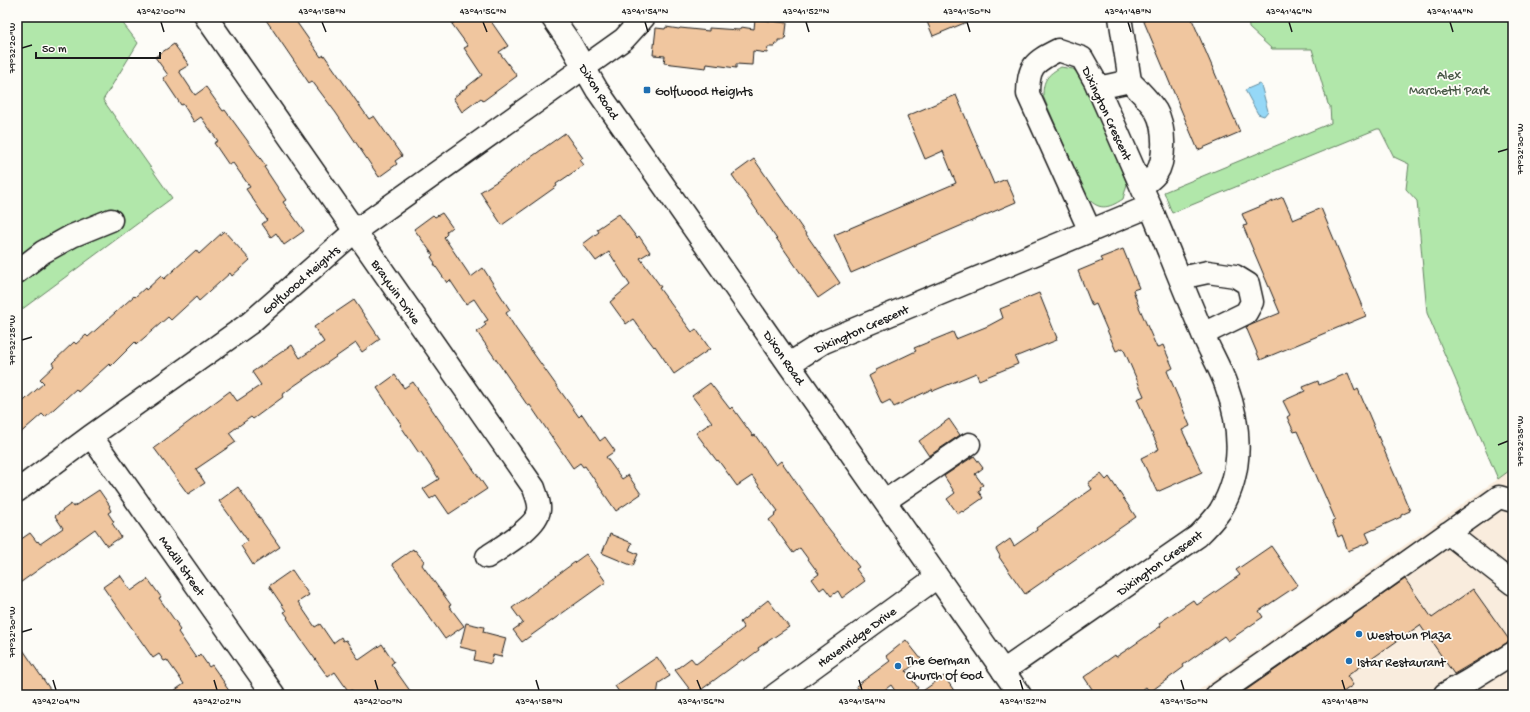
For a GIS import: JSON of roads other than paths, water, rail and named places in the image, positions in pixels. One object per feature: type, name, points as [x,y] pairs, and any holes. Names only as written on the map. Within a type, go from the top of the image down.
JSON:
[{"type":"street","name":"Braywin Drive","points":[[206,17],[534,488],[539,505],[536,518],[529,526],[486,557]]},
{"type":"street","name":"Dixon Road","points":[[552,17],[570,43],[597,90],[1020,695]]},
{"type":"street","name":"Golfwood Heights","points":[[17,491],[91,436],[250,323],[355,231],[624,38],[644,17]]},
{"type":"street","points":[[1120,17],[1130,81],[1157,112],[1161,126],[1163,146],[1160,165],[1146,196]]},
{"type":"street","name":"Dixington Crescent","points":[[1003,671],[1198,536],[1219,512],[1226,501],[1237,469],[1238,442],[1233,406],[1226,383],[1203,334],[1146,196],[1098,88],[1082,58],[1058,50],[1038,60],[1028,77],[1028,94],[1090,231]]},
{"type":"street","points":[[1098,88],[1130,81]]},
{"type":"street","name":"Dixington Crescent","points":[[789,364],[824,342],[1090,231],[1146,196]]},
{"type":"street","points":[[17,272],[43,252],[72,236],[111,220]]},
{"type":"street","points":[[1180,278],[1208,272],[1235,276],[1248,284],[1252,302],[1246,313],[1203,334]]},
{"type":"street","name":"Madill Street","points":[[91,436],[274,695]]},
{"type":"street","points":[[884,501],[969,444]]},
{"type":"street","points":[[1217,695],[1499,497],[1513,501]]},
{"type":"street","points":[[1448,533],[1513,584]]},
{"type":"street","name":"Havenridge Drive","points":[[775,695],[937,577]]},
{"type":"street","points":[[1445,694],[1513,653]]},
{"type":"water","points":[[1259,84],[1261,85],[1268,111],[1264,116],[1258,114],[1245,90]]},
{"type":"place","name":"Golfwood Heights","points":[[647,90]]},
{"type":"place","name":"Westown Plaza","points":[[1359,634]]},
{"type":"place","name":"Istar Restaurant","points":[[1349,661]]},
{"type":"place","name":"The German Church Of God","points":[[898,666]]},
{"type":"park label","name":"Alex Marchetti Park","points":[[1449,82]]}]
